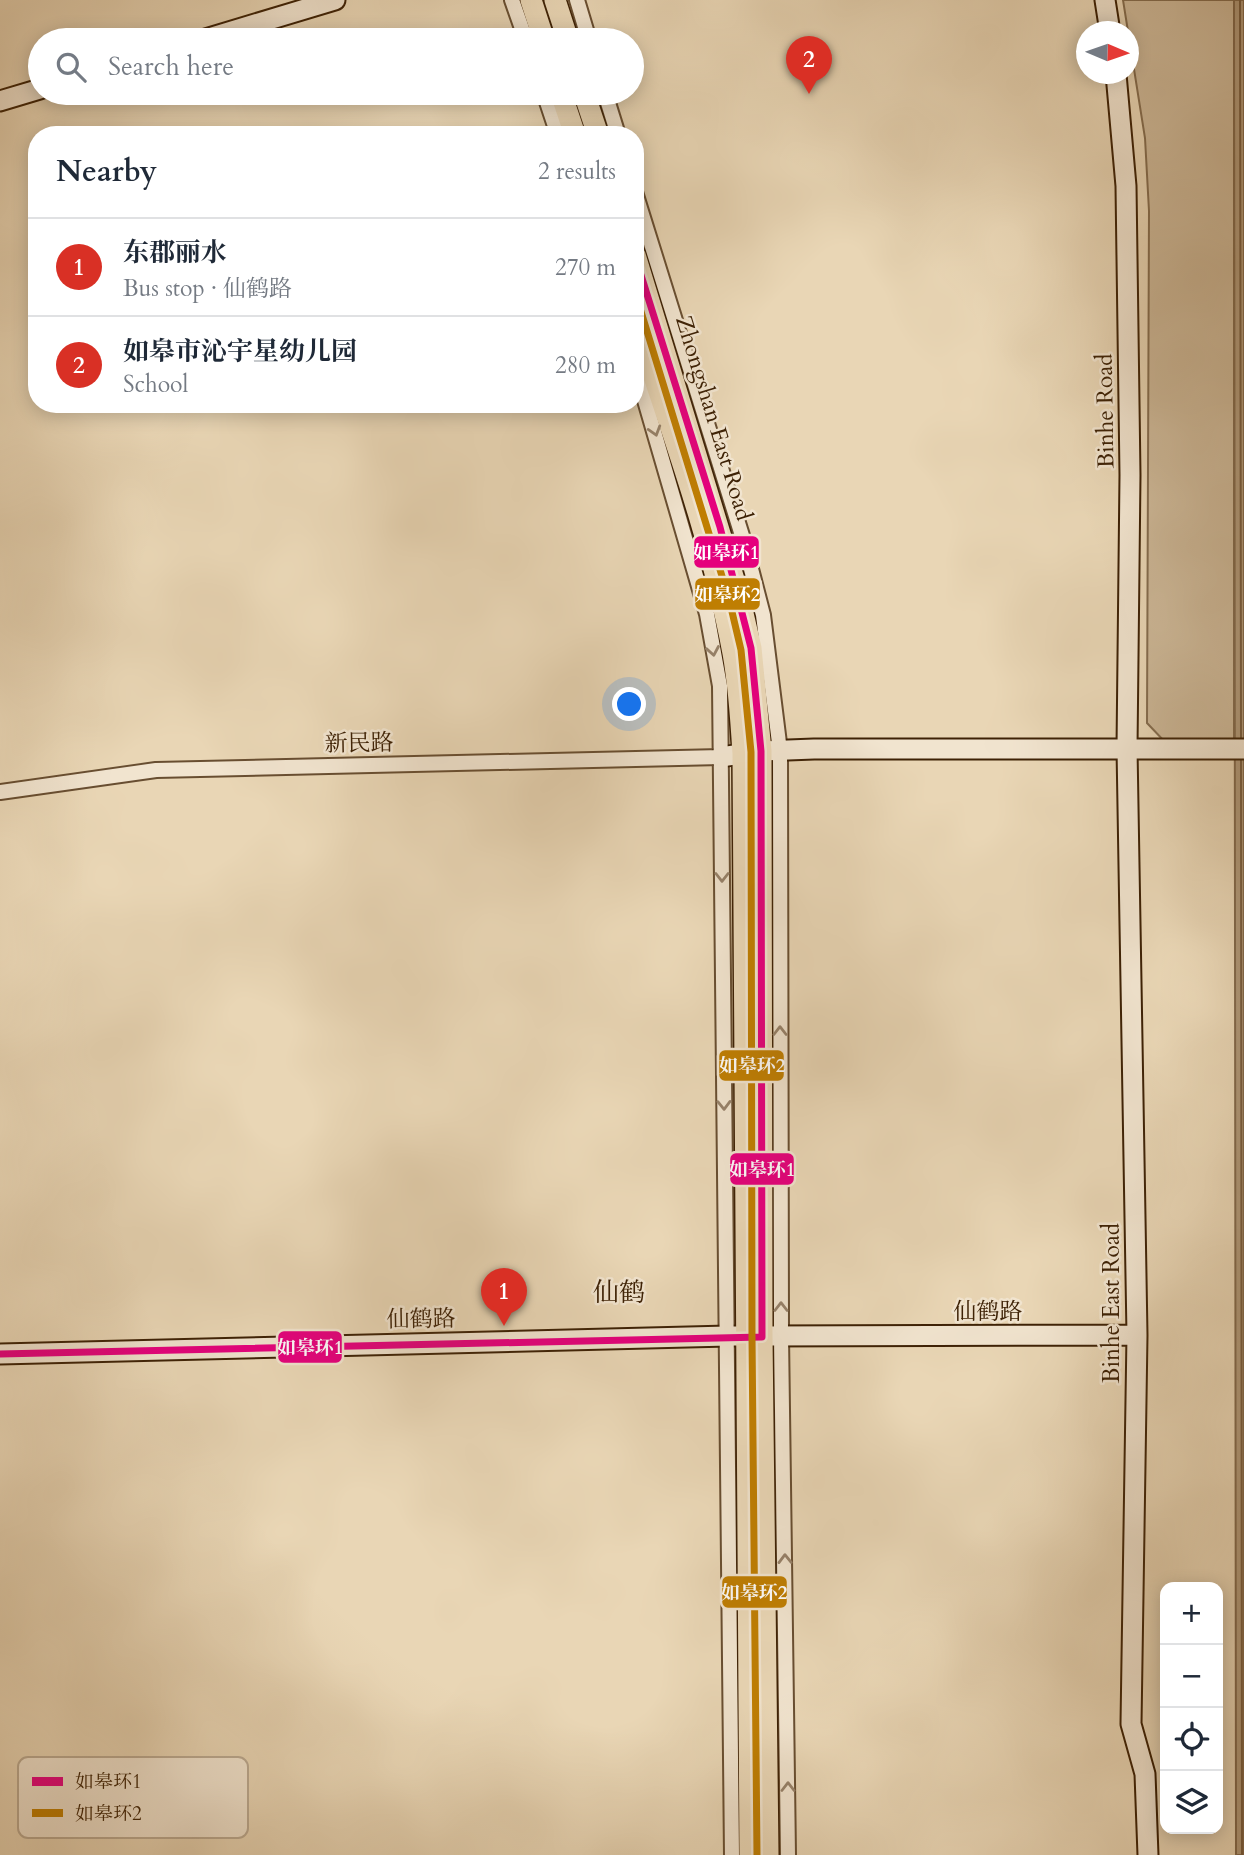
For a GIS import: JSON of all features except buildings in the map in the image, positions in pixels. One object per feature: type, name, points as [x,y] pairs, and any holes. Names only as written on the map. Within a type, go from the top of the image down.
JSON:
[{"type":"main road","points":[[531,0],[540,28]]},
{"type":"main road","points":[[555,0],[564,28]]},
{"type":"main road","points":[[565,105],[572,126]]},
{"type":"main road","points":[[588,105],[594,126]]},
{"type":"main road","name":"Zhongshan East Road","points":[[644,285],[739,596],[751,648],[761,752],[750,1855]]},
{"type":"main road","name":"Zhongshan East Road","points":[[644,348],[686,477],[724,608],[761,752]]},
{"type":"main road","name":"Zhongshan East Road","points":[[754,1336],[768,1855]]},
{"type":"street","points":[[242,28],[335,0]]},
{"type":"street","points":[[512,0],[522,28]]},
{"type":"street","points":[[577,0],[585,28]]},
{"type":"street","points":[[1105,0],[1108,21]]},
{"type":"street","name":"Binhe Road","points":[[1117,84],[1127,227],[1130,475],[1127,748]]},
{"type":"street","points":[[0,102],[28,93]]},
{"type":"street","points":[[548,105],[555,126]]},
{"type":"street","points":[[609,105],[615,126]]},
{"type":"street","points":[[644,221],[744,542],[762,615],[754,1336],[732,1855]]},
{"type":"street","points":[[644,397],[707,614],[720,686],[721,757],[754,1336],[788,1855]]},
{"type":"street","name":"Binhe East Road","points":[[1127,748],[1137,1335],[1132,1724],[1145,1774],[1147,1855]]},
{"type":"street","points":[[721,757],[761,752],[1244,749]]},
{"type":"street","name":"新民路","points":[[0,792],[156,770],[721,757]]},
{"type":"street","name":"仙鹤路","points":[[0,1354],[754,1336],[1137,1335]]},
{"type":"shaded area","points":[[1123,0],[1234,0],[1234,743],[1166,743],[1147,723],[1149,211],[1145,138],[1136,84],[1139,84],[1139,21],[1126,21]]},
{"type":"water","points":[[1234,0],[1244,0],[1244,1855],[1236,1855]]},
{"type":"transit line","name":"如皋环1","points":[[0,1354],[762,1337],[761,751],[751,648],[720,527],[644,285]]},
{"type":"transit line","name":"如皋环2","points":[[644,321],[729,599],[741,650],[751,752],[752,1337],[757,1855]]},
{"type":"place","name":"如皋市沁宇星幼儿园","points":[[809,94]]},
{"type":"place","name":"东郡丽水","points":[[504,1326]]},
{"type":"district","name":"仙鹤","points":[[619,1292]]}]
